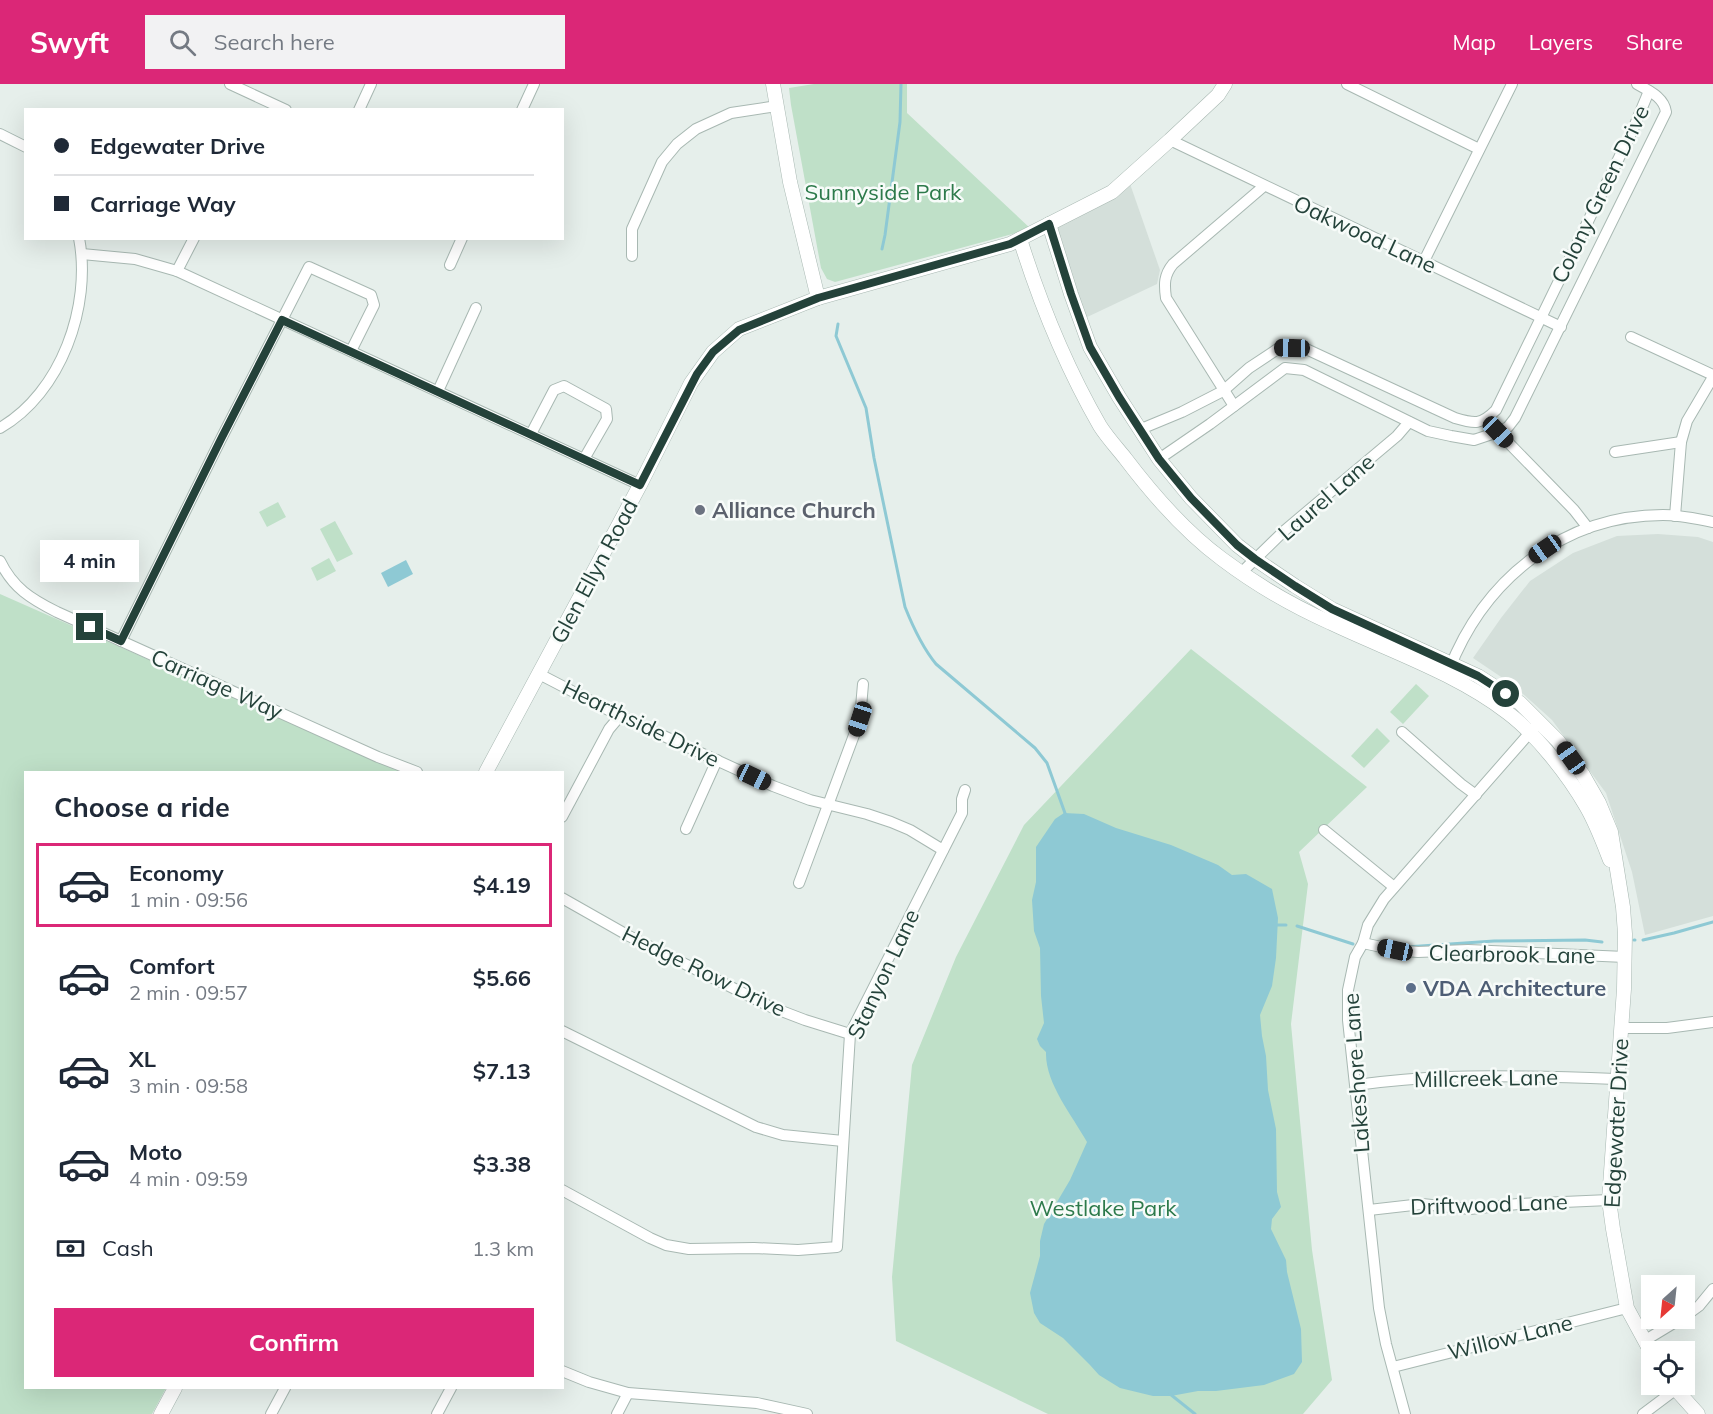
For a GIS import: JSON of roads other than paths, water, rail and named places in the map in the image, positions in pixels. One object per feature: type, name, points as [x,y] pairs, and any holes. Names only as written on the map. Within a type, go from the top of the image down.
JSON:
[{"type":"street","points":[[230,84],[282,108]]},
{"type":"street","points":[[360,108],[371,84]]},
{"type":"street","points":[[523,108],[534,84]]},
{"type":"street","points":[[773,84],[797,216],[818,298]]},
{"type":"street","name":"Glen Ellyn Road","points":[[487,771],[640,485],[691,383],[713,352],[739,330],[818,298],[1010,244],[1112,192],[1218,95],[1226,84]]},
{"type":"street","points":[[1347,84],[1479,149]]},
{"type":"street","points":[[1424,261],[1512,84]]},
{"type":"street","points":[[1637,84],[1649,91]]},
{"type":"street","name":"Colony Green Drive","points":[[1141,429],[1182,412],[1223,391],[1249,368],[1280,348],[1304,348],[1455,418],[1469,422],[1485,420],[1496,410],[1634,127],[1649,91],[1665,104],[1666,112],[1515,418],[1508,427],[1498,432]]},
{"type":"street","points":[[632,256],[632,229],[662,162],[677,144],[696,129],[731,113],[777,106]]},
{"type":"street","points":[[0,134],[24,146]]},
{"type":"street","name":"Oakwood Lane","points":[[1170,140],[1561,327]]},
{"type":"street","points":[[1234,406],[1166,298],[1164,285],[1166,275],[1173,264],[1264,186]]},
{"type":"street","name":"Edgewater Drive","points":[[1049,224],[1090,347],[1159,459],[1191,498],[1237,545],[1255,559],[1332,609],[1450,669]]},
{"type":"street","name":"Edgewater Drive","points":[[1020,239],[1030,271],[1067,363],[1101,428],[1150,491],[1186,529],[1222,560],[1288,602],[1329,622],[1450,669],[1478,676],[1520,703],[1534,727],[1558,741],[1599,802],[1611,832],[1625,925],[1625,957],[1609,1200],[1628,1308],[1644,1341]]},
{"type":"street","points":[[0,428],[31,405],[47,385],[62,358],[74,325],[80,295],[82,254],[79,240]]},
{"type":"street","points":[[177,271],[193,240]]},
{"type":"street","points":[[450,265],[461,240]]},
{"type":"street","points":[[82,254],[135,259],[177,271],[640,485]]},
{"type":"street","points":[[121,641],[309,267],[371,295],[374,305],[351,351]]},
{"type":"street","points":[[438,391],[476,308]]},
{"type":"street","points":[[1631,337],[1713,376],[1687,421],[1681,442],[1675,516]]},
{"type":"street","points":[[1159,459],[1285,368],[1304,370],[1428,431],[1474,440],[1498,432],[1574,510],[1588,528]]},
{"type":"street","points":[[531,434],[554,390],[564,386],[606,409],[607,419],[584,459]]},
{"type":"street","name":"Laurel Lane","points":[[1242,572],[1284,531],[1397,436],[1409,422]]},
{"type":"street","points":[[1615,452],[1681,442]]},
{"type":"street","points":[[1450,669],[1468,631],[1505,581],[1517,569],[1561,540],[1601,523],[1628,517],[1663,515],[1713,522]]},
{"type":"street","name":"Carriage Way","points":[[0,561],[17,587],[57,612],[378,757],[414,771]]},
{"type":"street","name":"Hearthside Drive","points":[[539,674],[620,716],[772,786],[810,800],[891,822],[910,830],[943,850]]},
{"type":"street","points":[[799,883],[860,719],[863,684]]},
{"type":"street","points":[[564,812],[609,729],[620,716]]},
{"type":"street","name":"Lakeshore Lane","points":[[1405,1414],[1379,1308],[1355,1093],[1356,1084],[1347,1005],[1355,957],[1363,943],[1368,925],[1394,887],[1534,727]]},
{"type":"street","points":[[1402,732],[1476,795]]},
{"type":"street","points":[[686,829],[717,760]]},
{"type":"street","name":"Stanyon Lane","points":[[564,1191],[666,1245],[690,1249],[798,1250],[837,1247],[850,1034],[962,813],[962,799],[965,790]]},
{"type":"street","points":[[1323,830],[1394,887]]},
{"type":"street","name":"Hedge Row Drive","points":[[564,899],[630,936],[771,1007],[850,1034]]},
{"type":"street","name":"Clearbrook Lane","points":[[1363,943],[1418,952],[1467,950],[1625,957]]},
{"type":"street","points":[[1620,1028],[1666,1028],[1713,1022]]},
{"type":"street","points":[[564,1032],[756,1127],[783,1135],[843,1141]]},
{"type":"street","name":"Millcreek Lane","points":[[1356,1084],[1447,1077],[1617,1079]]},
{"type":"street","name":"Driftwood Lane","points":[[1369,1210],[1422,1204],[1470,1209],[1518,1204],[1609,1200]]},
{"type":"street","points":[[1695,1309],[1713,1289]]},
{"type":"street","name":"Willow Lane","points":[[1393,1367],[1628,1308]]},
{"type":"street","points":[[1644,1341],[1664,1329]]},
{"type":"street","points":[[564,1372],[589,1382],[628,1393],[757,1403],[784,1412],[807,1414]]},
{"type":"street","points":[[161,1414],[174,1389]]},
{"type":"street","points":[[271,1414],[284,1389]]},
{"type":"street","points":[[437,1414],[450,1389]]},
{"type":"street","points":[[617,1414],[628,1393]]},
{"type":"street","points":[[1643,1414],[1664,1395]]},
{"type":"street","points":[[1680,1395],[1698,1414]]},
{"type":"water","points":[[406,560],[413,574],[388,587],[381,573]]},
{"type":"water","points":[[1064,813],[1084,814],[1116,828],[1171,845],[1218,865],[1232,875],[1246,874],[1272,889],[1278,918],[1276,958],[1272,986],[1260,1015],[1268,1090],[1276,1129],[1277,1192],[1281,1207],[1272,1219],[1271,1229],[1286,1260],[1301,1329],[1302,1362],[1294,1374],[1264,1385],[1153,1396],[1120,1388],[1099,1375],[1063,1338],[1040,1323],[1034,1313],[1030,1293],[1040,1256],[1040,1241],[1044,1224],[1070,1180],[1087,1142],[1055,1087],[1047,1064],[1046,1052],[1037,1039],[1044,1023],[1040,948],[1034,931],[1032,900],[1036,882],[1036,847],[1055,819]]},
{"type":"waterway","points":[[882,249],[900,122],[901,84]]},
{"type":"waterway","points":[[838,324],[836,336],[866,408],[905,607],[915,629],[926,651],[936,664],[1035,748],[1047,763],[1066,816]]},
{"type":"waterway","points":[[1643,940],[1713,922]]},
{"type":"waterway","points":[[1274,925],[1286,925]]},
{"type":"waterway","points":[[1297,926],[1353,944]]},
{"type":"waterway","points":[[1406,947],[1494,941],[1585,940],[1602,942]]},
{"type":"waterway","points":[[1170,1394],[1195,1414]]},
{"type":"place","name":"Alliance Church","points":[[700,510]]},
{"type":"place","name":"VDA Architecture","points":[[1411,988]]},
{"type":"park label","name":"Sunnyside Park","points":[[883,192]]},
{"type":"park label","name":"Westlake Park","points":[[1103,1208]]}]
